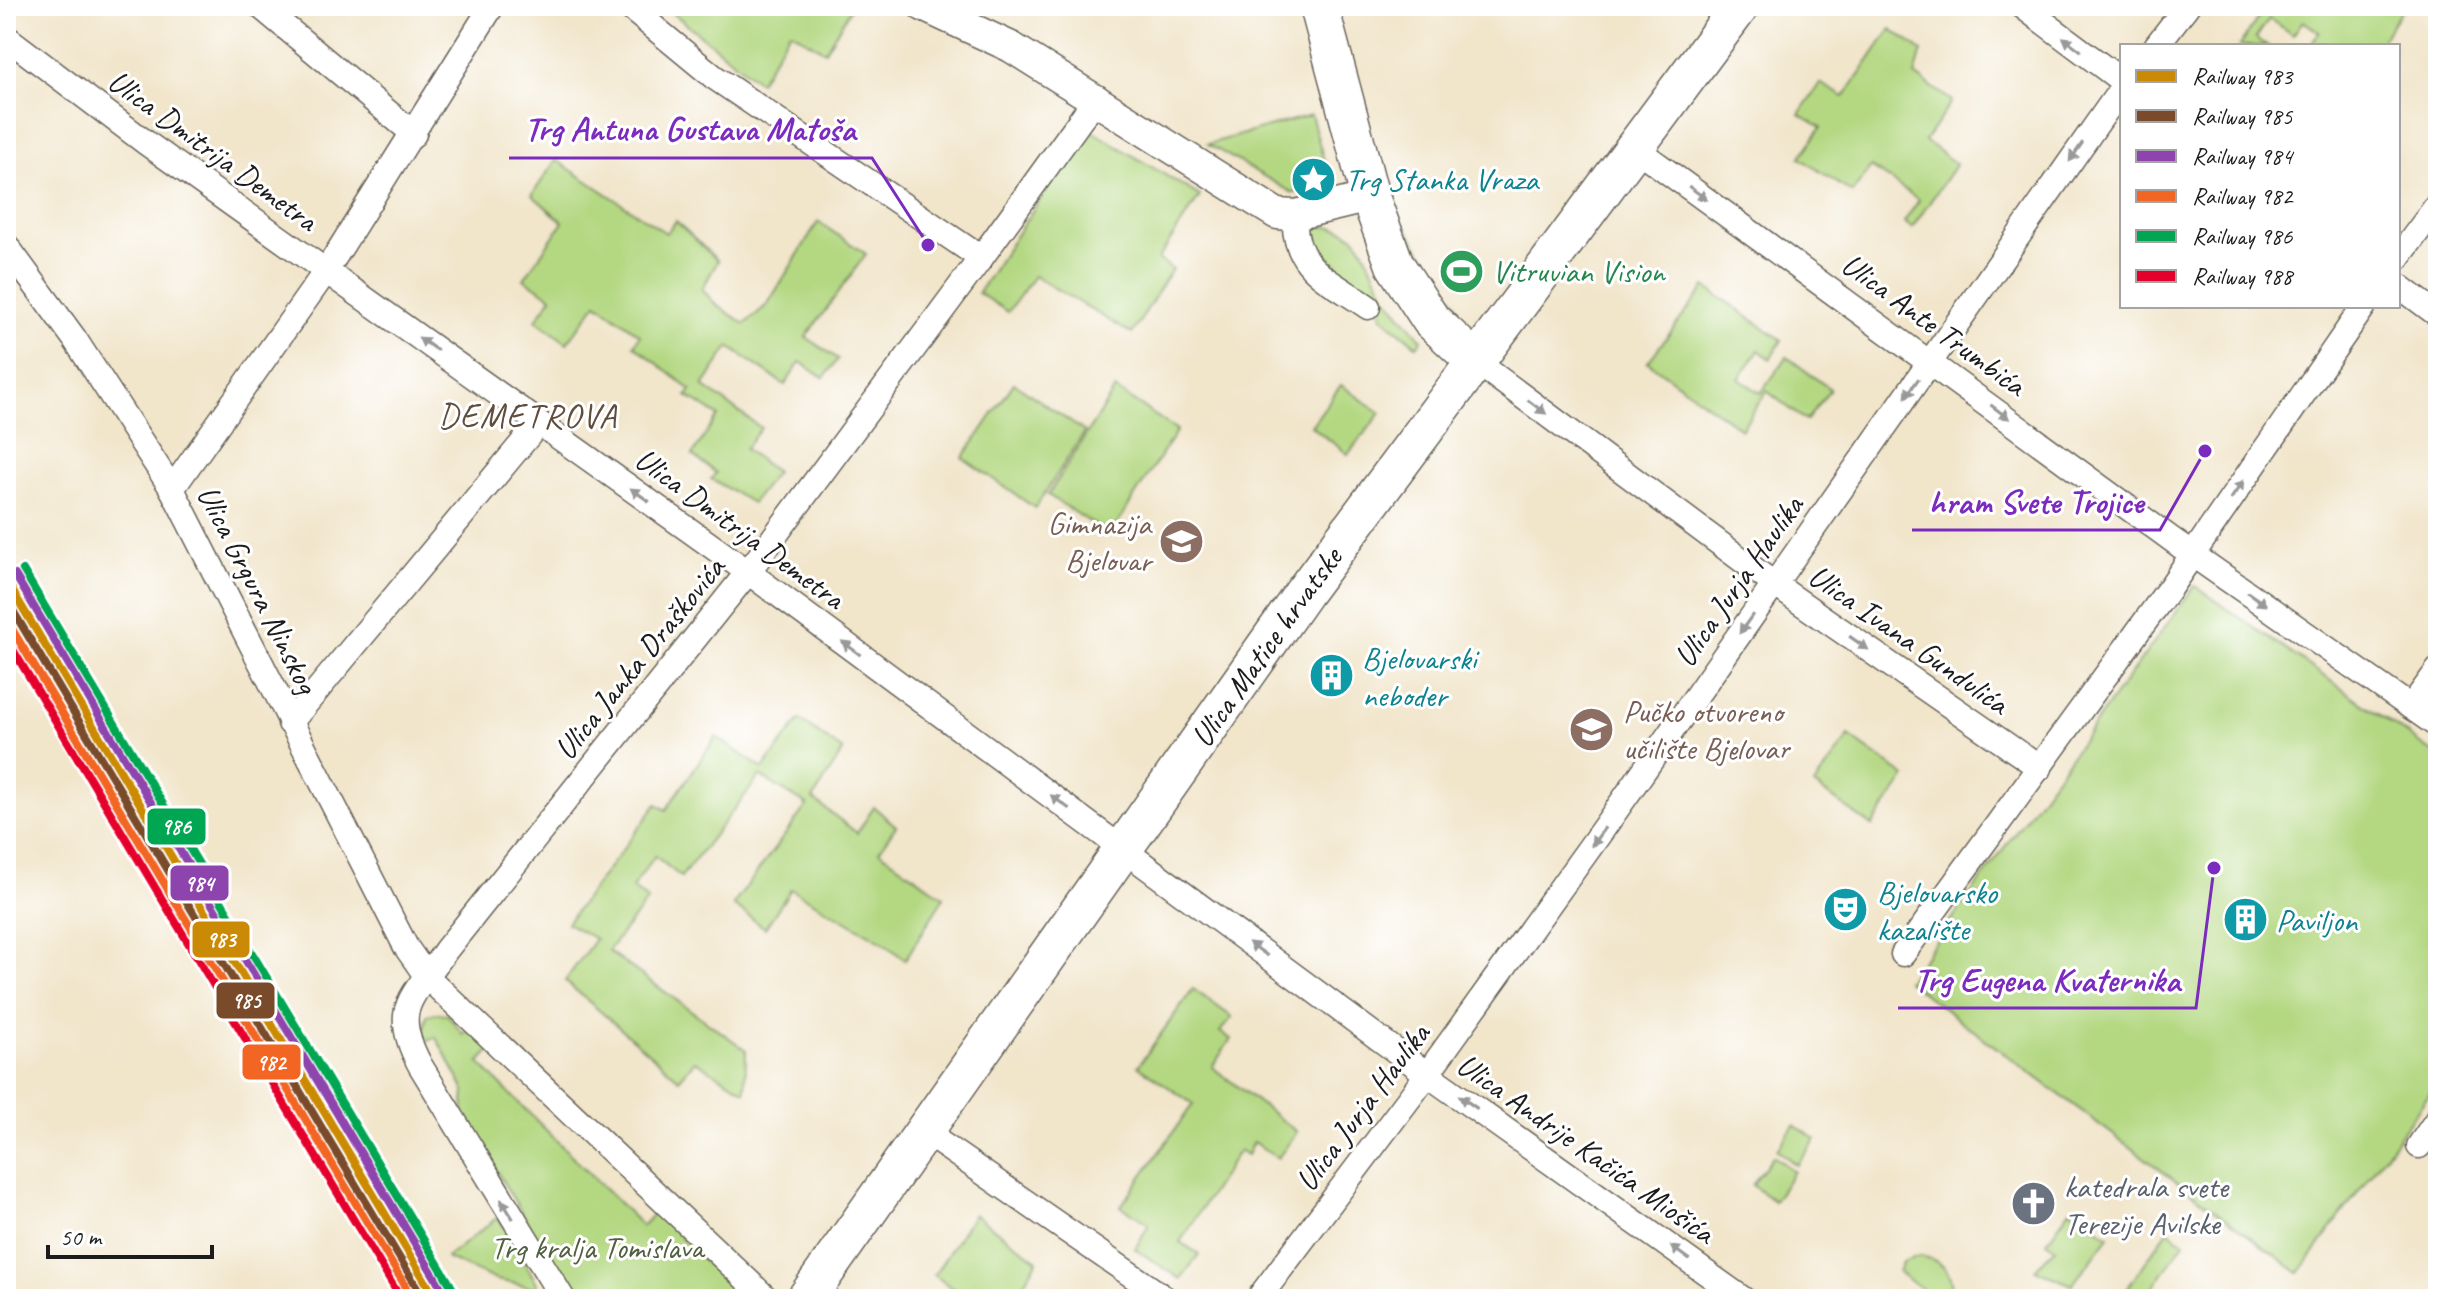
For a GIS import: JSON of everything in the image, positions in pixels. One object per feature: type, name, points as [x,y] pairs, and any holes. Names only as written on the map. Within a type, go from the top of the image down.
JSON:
[{"type":"main road","name":"Ulica Matice hrvatske","points":[[806,1299],[1122,849],[1474,360],[1740,6]]},
{"type":"main road","points":[[1321,14],[1370,197],[1395,265],[1411,293],[1440,329],[1474,360]]},
{"type":"street","points":[[260,6],[414,134]]},
{"type":"street","points":[[172,489],[326,271],[492,6]]},
{"type":"street","points":[[628,6],[725,85],[981,258]]},
{"type":"street","points":[[923,6],[1011,47],[1097,97],[1277,214],[1295,215],[1370,197]]},
{"type":"street","points":[[2022,6],[2120,80]]},
{"type":"street","points":[[2158,44],[2187,6]]},
{"type":"street","name":"Ulica Dmitrija Demetra","points":[[6,37],[145,142],[748,572],[1122,849]]},
{"type":"street","name":"Ulica Jurja Haulika","points":[[1258,1299],[1427,1074],[2120,91]]},
{"type":"street","name":"Ulica Janka Draškovića","points":[[427,977],[748,572],[1097,97]]},
{"type":"street","name":"Ulica Ante Trumbića","points":[[1635,148],[2193,555],[2438,726]]},
{"type":"street","points":[[2400,255],[2438,204]]},
{"type":"street","points":[[1295,215],[1293,236],[1307,264],[1368,307]]},
{"type":"street","name":"Ulica Grgura Ninskog","points":[[6,245],[74,338],[172,489],[406,947],[427,977]]},
{"type":"street","points":[[2400,286],[2438,315]]},
{"type":"street","points":[[1903,954],[2193,555],[2363,308]]},
{"type":"street","name":"Ulica Ivana Gundulića","points":[[1474,360],[1774,584],[2040,768]]},
{"type":"street","points":[[290,723],[539,423]]},
{"type":"street","points":[[2411,707],[2438,670]]},
{"type":"street","name":"Ulica Andrije Kačića Miošića","points":[[1122,849],[1427,1074],[1743,1299]]},
{"type":"street","points":[[563,1299],[410,1046],[403,1028],[406,1012],[427,977],[767,1299]]},
{"type":"street","points":[[2419,1146],[2438,1118]]},
{"type":"street","points":[[923,1131],[1166,1299]]},
{"type":"green space","points":[[664,6],[851,8],[825,51],[790,31],[759,82]]},
{"type":"green space","points":[[2266,6],[2397,6],[2402,9],[2379,44],[2310,44],[2319,32],[2303,21],[2293,35],[2269,19],[2256,38],[2265,44],[2240,44]]},
{"type":"green space","points":[[1891,29],[1922,51],[1915,75],[1952,101],[1925,141],[1956,164],[1912,228],[1904,222],[1919,200],[1871,167],[1852,193],[1800,158],[1821,127],[1799,114],[1820,83],[1844,97]]},
{"type":"green space","name":"Trg Stanka Vraza","points":[[1311,115],[1325,164],[1324,180],[1306,192],[1293,193],[1208,144]]},
{"type":"green space","points":[[1087,128],[1200,196],[1158,259],[1172,269],[1132,334],[1034,276],[1008,312],[978,293]]},
{"type":"green space","points":[[556,160],[666,233],[676,221],[718,261],[702,289],[715,304],[745,324],[767,305],[818,222],[866,254],[806,337],[838,359],[824,378],[800,362],[785,385],[729,347],[703,386],[761,428],[745,449],[776,472],[752,503],[711,479],[716,473],[692,455],[718,416],[687,396],[691,390],[634,345],[640,335],[597,303],[567,343],[536,320],[552,297],[524,279],[563,222],[532,195]]},
{"type":"green space","points":[[1404,224],[1457,304],[1452,311],[1417,271],[1405,245]]},
{"type":"green space","points":[[1312,227],[1342,230],[1360,243],[1387,297],[1422,340],[1417,346],[1382,317],[1378,298],[1310,250],[1305,234]]},
{"type":"green space","points":[[1705,287],[1782,340],[1770,359],[1759,350],[1739,379],[1761,393],[1787,357],[1830,389],[1806,421],[1767,391],[1741,429],[1648,362]]},
{"type":"green space","points":[[1014,383],[1085,432],[1035,508],[963,458]]},
{"type":"green space","points":[[1341,385],[1381,413],[1348,454],[1311,426]]},
{"type":"green space","points":[[1115,389],[1177,430],[1110,535],[1048,495]]},
{"type":"green space","points":[[2195,586],[2438,756],[2438,1082],[2299,1273],[1907,981]]},
{"type":"green space","points":[[800,720],[843,751],[813,799],[857,833],[874,807],[896,826],[879,851],[944,897],[905,960],[883,942],[791,889],[765,928],[733,905],[807,805],[760,776],[681,877],[655,856],[632,888],[648,900],[608,951],[746,1050],[745,1091],[695,1061],[679,1079],[565,981],[595,939],[567,923],[657,804],[666,810],[716,737],[763,769]]},
{"type":"green space","points":[[1849,736],[1906,777],[1872,826],[1814,785]]},
{"type":"green space","points":[[1193,989],[1232,1017],[1220,1032],[1231,1039],[1212,1067],[1297,1132],[1278,1158],[1253,1142],[1247,1155],[1239,1150],[1180,1242],[1199,1254],[1181,1279],[1135,1249],[1149,1224],[1121,1206],[1193,1104],[1138,1066]]},
{"type":"green space","name":"Trg kralja Tomislava","points":[[427,1015],[448,1015],[463,1034],[474,1026],[493,1048],[479,1063],[642,1226],[656,1211],[741,1299],[574,1299],[463,1116],[465,1091],[436,1037],[421,1043]]},
{"type":"green space","points":[[1794,1125],[1816,1139],[1797,1165],[1777,1150]]},
{"type":"green space","points":[[1773,1156],[1794,1171],[1774,1201],[1752,1185]]},
{"type":"green space","points":[[2070,1209],[2109,1236],[2072,1285],[2035,1269],[2056,1248],[2047,1242]]},
{"type":"green space","points":[[974,1214],[1038,1260],[1014,1299],[962,1299],[963,1296],[934,1275]]},
{"type":"green space","points":[[498,1217],[537,1288],[496,1280],[446,1258]]},
{"type":"green space","points":[[2168,1230],[2184,1242],[2145,1299],[2120,1299]]},
{"type":"green space","points":[[1919,1256],[1935,1261],[1946,1270],[1951,1283],[1949,1299],[1936,1299],[1898,1272],[1902,1262]]},
{"type":"rail line","name":"986","points":[[23,570],[453,1289]]},
{"type":"rail line","name":"984","points":[[15,575],[445,1294]]},
{"type":"rail line","name":"983","points":[[6,580],[436,1299]]},
{"type":"rail line","name":"985","points":[[6,599],[424,1299]]},
{"type":"rail line","name":"982","points":[[6,619],[413,1299]]},
{"type":"rail line","name":"988","points":[[6,638],[401,1299]]},
{"type":"place","name":"Trg Stanka Vraza","points":[[1314,179]]},
{"type":"place","name":"Trg Antuna Gustava Matoša","points":[[928,245]]},
{"type":"place","name":"Vitruvian Vision","points":[[1461,271]]},
{"type":"place","name":"hram Svete Trojice","points":[[2205,451]]},
{"type":"place","name":"Gimnazija Bjelovar","points":[[1182,541]]},
{"type":"place","name":"Bjelovarski neboder","points":[[1331,676]]},
{"type":"place","name":"Pučko otvoreno učilište Bjelovar","points":[[1592,729]]},
{"type":"place","name":"Trg Eugena Kvaternika","points":[[2214,868]]},
{"type":"place","name":"Bjelovarsko kazalište","points":[[1846,910]]},
{"type":"place","name":"Paviljon","points":[[2245,920]]},
{"type":"place","name":"katedrala svete Terezije Avilske","points":[[2033,1204]]},
{"type":"district","name":"DEMETROVA","points":[[528,415]]}]
